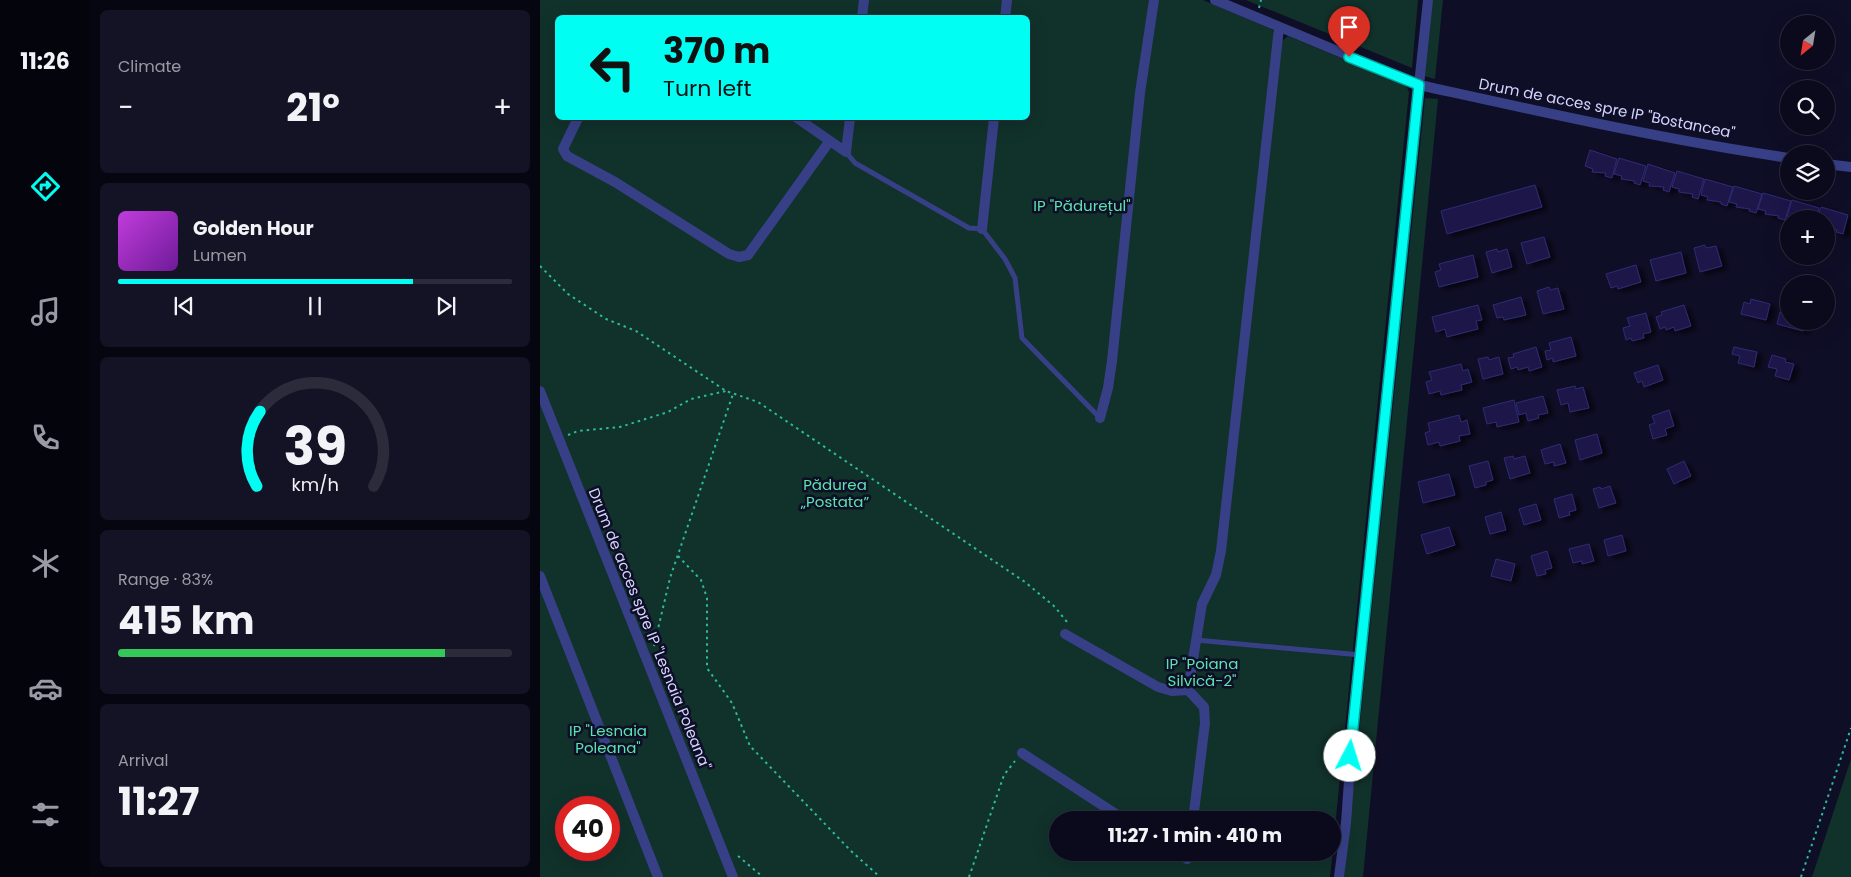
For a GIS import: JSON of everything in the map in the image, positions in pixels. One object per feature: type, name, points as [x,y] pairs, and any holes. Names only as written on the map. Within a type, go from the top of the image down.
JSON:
[{"type":"street","points":[[862,15],[864,0]]},
{"type":"street","points":[[1005,15],[1007,0]]},
{"type":"street","points":[[1100,418],[1108,388],[1112,361],[1140,93],[1154,0]]},
{"type":"street","name":"Drum de acces spre IP \"Bostancea\"","points":[[1215,0],[1419,85],[1543,112],[1780,157]]},
{"type":"street","points":[[1339,877],[1346,823],[1360,655],[1428,0]]},
{"type":"street","points":[[1188,690],[1202,604],[1216,575],[1221,551],[1279,28]]},
{"type":"street","points":[[577,120],[563,149],[567,156],[615,182],[729,254],[740,257],[748,256],[829,142]]},
{"type":"street","points":[[801,120],[813,127],[829,142],[846,152],[850,120]]},
{"type":"street","points":[[982,229],[994,120]]},
{"type":"street","points":[[1835,165],[1851,167]]},
{"type":"street","name":"Drum de acces spre IP \"Lesnaia Poleana\"","points":[[540,391],[733,877]]},
{"type":"street","points":[[540,576],[658,877]]},
{"type":"street","points":[[1065,634],[1158,687],[1172,691],[1188,690],[1204,706],[1205,723],[1193,811]]},
{"type":"street","points":[[1022,754],[1111,811]]},
{"type":"lane","points":[[846,152],[855,163],[969,228],[982,229],[1005,259],[1016,278],[1022,338],[1100,418]]},
{"type":"lane","points":[[1196,640],[1360,655]]},
{"type":"path","points":[[540,266],[568,294],[606,319],[636,331],[726,391],[758,402],[1025,582],[1055,607],[1067,622],[1065,634]]},
{"type":"path","points":[[559,439],[578,431],[620,427],[668,412],[691,399],[726,391]]},
{"type":"path","points":[[649,665],[659,632],[670,578],[732,394]]},
{"type":"path","points":[[678,556],[701,580],[707,598],[707,668],[732,703],[750,746],[851,850],[880,877]]},
{"type":"path","points":[[1802,877],[1851,728]]},
{"type":"path","points":[[969,877],[1004,775],[1022,754]]},
{"type":"path","points":[[718,840],[762,877]]},
{"type":"green space","points":[[540,0],[1203,0],[1273,30],[1275,38],[1282,41],[1288,36],[1406,85],[1409,92],[1337,811],[1049,811],[1049,861],[1332,861],[1330,877],[540,877]]},
{"type":"green space","points":[[1246,0],[1418,0],[1412,68]]},
{"type":"green space","points":[[1432,0],[1443,0],[1435,79],[1424,76]]},
{"type":"green space","points":[[1425,98],[1438,99],[1363,877],[1344,877]]},
{"type":"green space","points":[[1851,759],[1851,877],[1812,877]]},
{"type":"building","points":[[1590,150],[1617,159],[1612,178],[1605,176],[1606,173],[1592,172],[1593,169],[1585,166]]},
{"type":"building","points":[[1619,158],[1646,166],[1640,185],[1634,183],[1635,181],[1621,179],[1622,176],[1614,174]]},
{"type":"building","points":[[1648,164],[1675,173],[1669,192],[1663,190],[1664,187],[1649,186],[1650,183],[1643,181]]},
{"type":"building","points":[[1677,171],[1704,179],[1698,199],[1692,197],[1693,194],[1679,192],[1679,189],[1672,187]]},
{"type":"building","points":[[1705,179],[1733,187],[1727,206],[1721,204],[1721,202],[1707,200],[1708,197],[1701,195]]},
{"type":"building","points":[[1535,185],[1542,207],[1447,234],[1441,211]]},
{"type":"building","points":[[1734,186],[1762,194],[1756,213],[1749,211],[1750,209],[1736,207],[1737,204],[1729,202]]},
{"type":"building","points":[[1763,193],[1780,198],[1780,200],[1791,201],[1788,210],[1780,210],[1780,219],[1778,218],[1779,216],[1765,214],[1766,211],[1758,209]]},
{"type":"building","points":[[1792,200],[1819,208],[1818,210],[1789,210]]},
{"type":"building","points":[[1821,207],[1831,210],[1820,210]]},
{"type":"building","points":[[1835,211],[1848,215],[1843,234],[1836,232],[1837,230],[1835,229]]},
{"type":"building","points":[[1544,237],[1550,257],[1527,264],[1521,243]]},
{"type":"building","points":[[1705,245],[1706,248],[1716,246],[1722,266],[1700,272],[1694,248]]},
{"type":"building","points":[[1497,249],[1498,252],[1507,249],[1512,267],[1492,273],[1486,252]]},
{"type":"building","points":[[1681,252],[1686,273],[1656,281],[1650,260]]},
{"type":"building","points":[[1473,255],[1478,277],[1439,287],[1435,272],[1441,270],[1439,264]]},
{"type":"building","points":[[1636,265],[1641,282],[1618,289],[1617,286],[1611,288],[1606,274]]},
{"type":"building","points":[[1549,287],[1550,290],[1558,288],[1564,309],[1543,314],[1537,291]]},
{"type":"building","points":[[1521,297],[1526,315],[1504,320],[1503,317],[1497,318],[1493,305]]},
{"type":"building","points":[[1751,299],[1770,304],[1766,320],[1741,314],[1744,302],[1750,304]]},
{"type":"building","points":[[1478,305],[1482,320],[1476,321],[1478,329],[1447,337],[1445,329],[1436,332],[1432,317]]},
{"type":"building","points":[[1684,305],[1691,326],[1675,331],[1674,327],[1666,330],[1665,327],[1660,329],[1656,317],[1662,315],[1661,312]]},
{"type":"building","points":[[1780,312],[1780,325],[1777,324]]},
{"type":"building","points":[[1646,313],[1651,332],[1643,334],[1644,338],[1632,341],[1631,338],[1626,340],[1623,328],[1630,326],[1627,318]]},
{"type":"building","points":[[1571,337],[1576,356],[1553,362],[1553,358],[1547,360],[1545,351],[1551,350],[1549,343]]},
{"type":"building","points":[[1536,347],[1542,367],[1529,371],[1528,367],[1518,370],[1517,367],[1511,369],[1508,358],[1514,357],[1513,354]]},
{"type":"building","points":[[1734,347],[1757,352],[1754,367],[1738,363],[1740,356],[1732,354]]},
{"type":"building","points":[[1772,355],[1786,359],[1785,362],[1794,364],[1789,380],[1775,376],[1777,369],[1768,367]]},
{"type":"building","points":[[1488,357],[1489,360],[1499,357],[1503,374],[1483,379],[1478,359]]},
{"type":"building","points":[[1461,364],[1463,371],[1468,369],[1472,382],[1461,385],[1462,390],[1441,395],[1440,391],[1429,394],[1426,382],[1432,380],[1429,372]]},
{"type":"building","points":[[1658,365],[1663,380],[1644,387],[1642,381],[1638,383],[1634,373]]},
{"type":"building","points":[[1575,386],[1576,389],[1583,387],[1589,408],[1570,412],[1568,403],[1561,405],[1557,390]]},
{"type":"building","points":[[1543,396],[1548,413],[1538,415],[1539,418],[1528,421],[1526,413],[1519,415],[1516,403]]},
{"type":"building","points":[[1514,400],[1519,422],[1497,427],[1496,422],[1487,424],[1483,408]]},
{"type":"building","points":[[1669,410],[1674,426],[1665,429],[1667,435],[1653,439],[1649,425],[1655,423],[1652,416]]},
{"type":"building","points":[[1459,415],[1461,422],[1467,420],[1470,434],[1459,436],[1460,441],[1440,446],[1439,442],[1428,445],[1425,433],[1430,431],[1428,423]]},
{"type":"building","points":[[1597,434],[1602,453],[1580,460],[1575,440]]},
{"type":"building","points":[[1560,444],[1566,463],[1554,466],[1554,462],[1545,464],[1541,450]]},
{"type":"building","points":[[1513,456],[1514,459],[1525,456],[1530,473],[1510,479],[1504,458]]},
{"type":"building","points":[[1488,461],[1493,480],[1486,482],[1486,485],[1475,488],[1469,466]]},
{"type":"building","points":[[1684,461],[1691,476],[1674,484],[1667,469]]},
{"type":"building","points":[[1449,474],[1455,495],[1423,503],[1418,482]]},
{"type":"building","points":[[1610,486],[1616,503],[1599,508],[1593,489]]},
{"type":"building","points":[[1572,494],[1576,510],[1569,512],[1570,515],[1559,518],[1554,499]]},
{"type":"building","points":[[1536,504],[1541,520],[1524,525],[1519,509]]},
{"type":"building","points":[[1501,512],[1506,530],[1490,534],[1485,517]]},
{"type":"building","points":[[1449,527],[1455,545],[1427,554],[1421,535]]},
{"type":"building","points":[[1622,535],[1626,551],[1608,556],[1604,540]]},
{"type":"building","points":[[1589,544],[1594,561],[1582,564],[1582,561],[1573,563],[1569,549]]},
{"type":"building","points":[[1547,551],[1552,568],[1545,570],[1546,574],[1537,576],[1531,556]]},
{"type":"building","points":[[1496,559],[1515,564],[1511,581],[1491,576]]},
{"type":"route","points":[[1349,57],[1419,85],[1350,756]]},
{"type":"park label","name":"IP \"Pădurețul\"","points":[[1082,205]]},
{"type":"park label","name":"Pădurea „Postata”","points":[[835,492]]},
{"type":"park label","name":"IP \"Poiana Silvică-2\"","points":[[1202,672]]},
{"type":"park label","name":"IP \"Lesnaia Poleana\"","points":[[608,738]]}]
